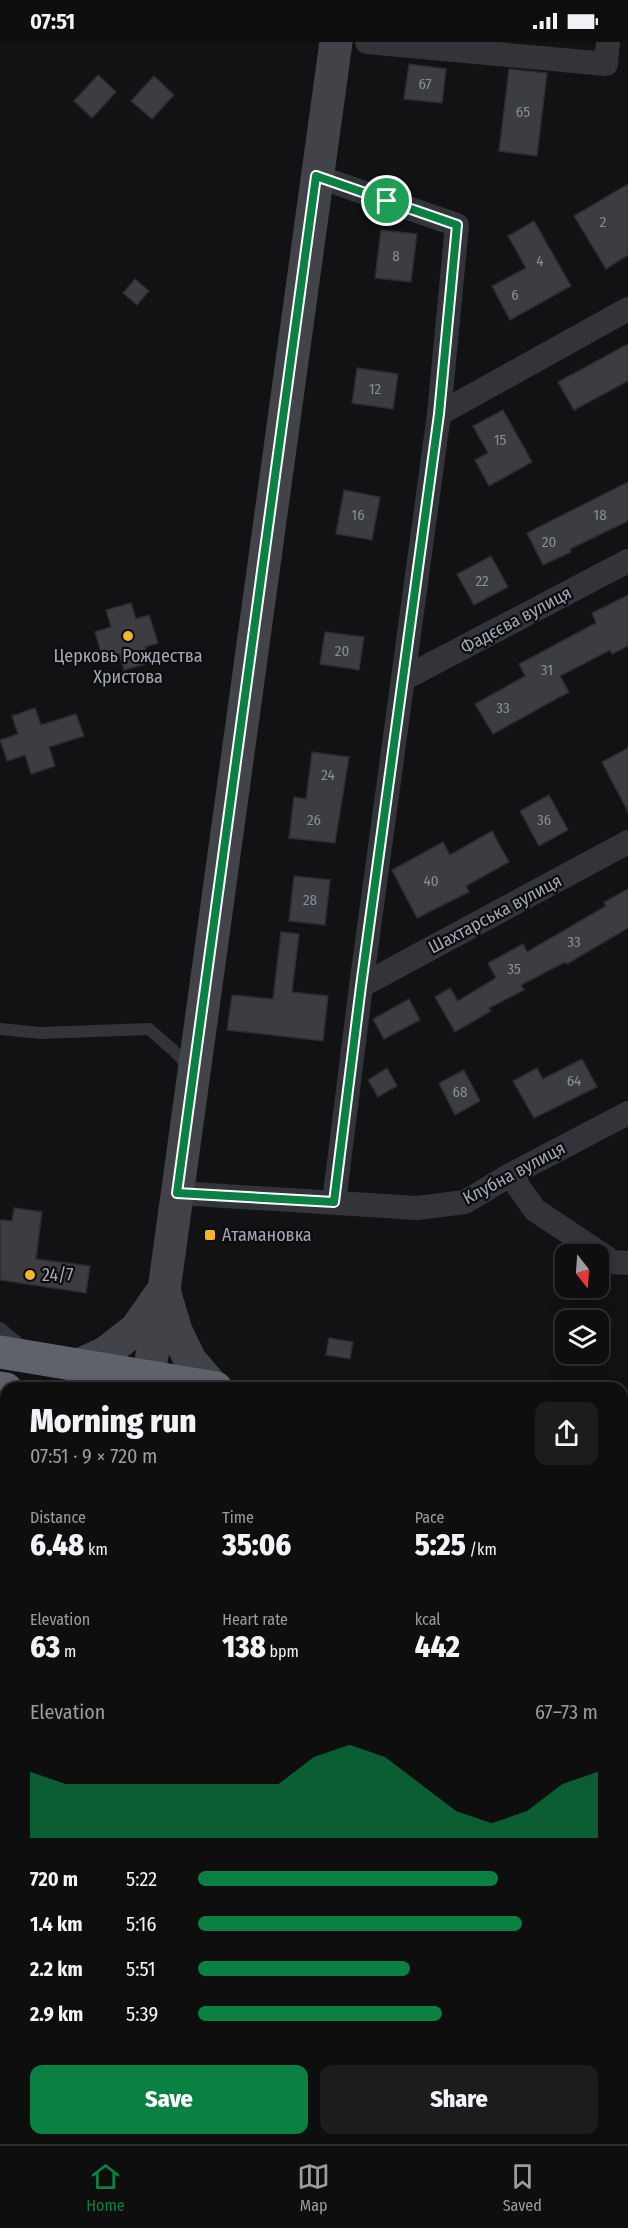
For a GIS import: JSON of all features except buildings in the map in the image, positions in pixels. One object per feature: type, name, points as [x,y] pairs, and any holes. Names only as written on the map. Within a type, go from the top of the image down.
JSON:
[{"type":"highway","points":[[0,1352],[36,1358],[96,1374],[147,1382]]},
{"type":"street","points":[[147,1382],[164,1290],[192,1071],[336,42]]},
{"type":"street","points":[[367,42],[606,64],[608,42]]},
{"type":"street","points":[[316,176],[457,225],[439,414],[334,1202]]},
{"type":"street","points":[[439,414],[628,309]]},
{"type":"street","name":"Фадєєва вулиця","points":[[405,678],[628,561]]},
{"type":"street","name":"Шахтарська вулиця","points":[[361,986],[628,842]]},
{"type":"street","name":"Клубна вулиця","points":[[177,1193],[417,1208],[465,1202],[510,1175],[628,1113]]},
{"type":"street","points":[[510,1175],[535,1210],[613,1262],[628,1263]]},
{"type":"street","points":[[96,1374],[105,1353],[136,1329],[164,1290]]},
{"type":"street","points":[[164,1290],[176,1331],[190,1360],[205,1382]]},
{"type":"lane","points":[[0,1029],[40,1033],[149,1029],[192,1071]]},
{"type":"lane","points":[[0,1328],[36,1358]]},
{"type":"place","name":"Церковь Рождества Христова","points":[[128,636]]},
{"type":"place","name":"Атамановка","points":[[210,1235]]},
{"type":"place","name":"24/7","points":[[30,1275]]},
{"type":"route","points":[[316,176],[387,201],[457,225],[439,414],[334,1202],[177,1193],[316,176]]}]
